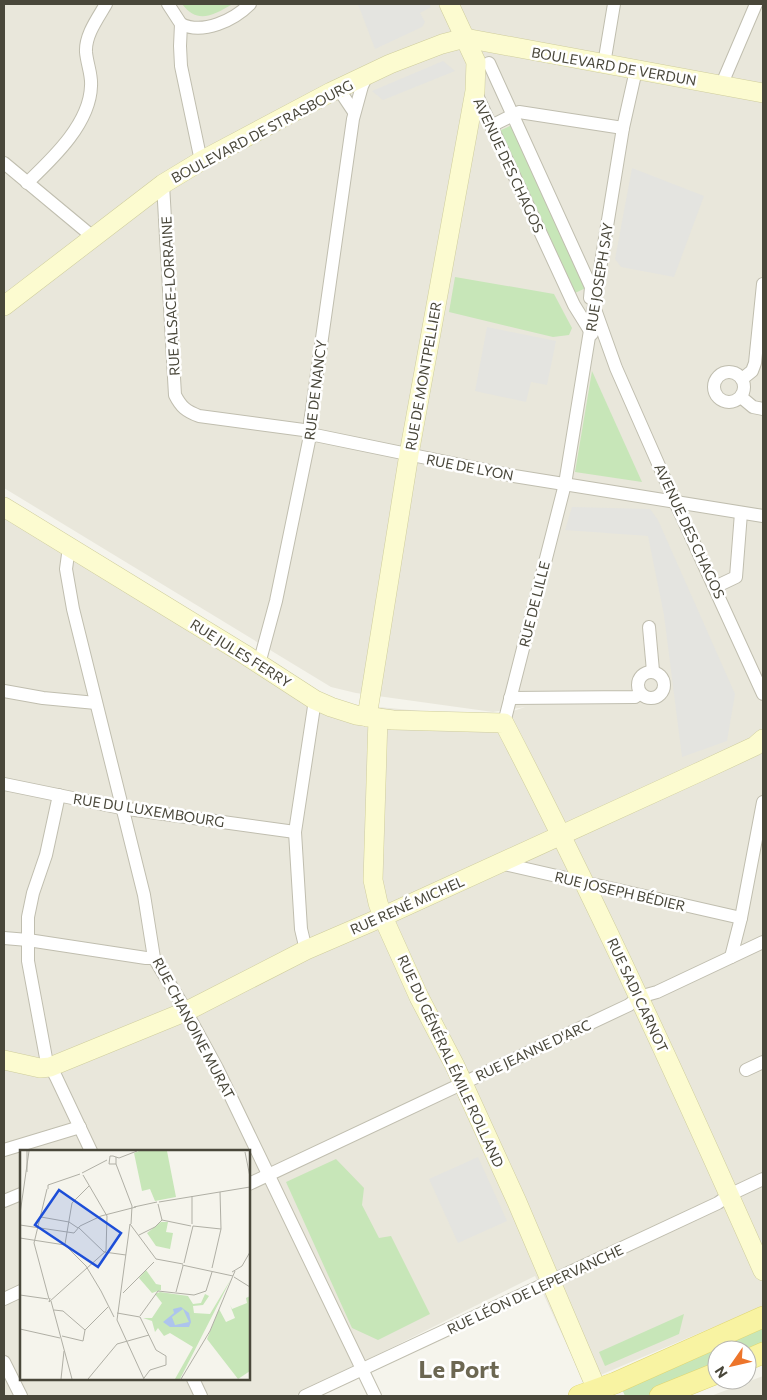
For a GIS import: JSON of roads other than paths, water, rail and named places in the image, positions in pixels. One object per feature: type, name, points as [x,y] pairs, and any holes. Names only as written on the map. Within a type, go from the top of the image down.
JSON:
[{"type":"main road","points":[[592,1394],[763,1317]]},
{"type":"main road","points":[[660,1396],[707,1376]]},
{"type":"street","points":[[27,183],[50,161],[70,137],[83,117],[92,86],[86,43],[106,4]]},
{"type":"street","points":[[168,4],[181,24],[181,66],[201,161]]},
{"type":"street","points":[[181,24],[197,27],[221,23],[238,14],[250,4]]},
{"type":"street","name":"RUE DE MONTPELLIER","points":[[372,717],[409,454],[475,91],[476,62],[449,4]]},
{"type":"street","points":[[604,64],[614,4]]},
{"type":"street","points":[[721,86],[756,4]]},
{"type":"street","name":"BOULEVARD DE VERDUN","points":[[465,38],[763,93]]},
{"type":"street","name":"BOULEVARD DE STRASBOURG","points":[[4,306],[163,184],[201,161],[331,92],[442,44],[465,38]]},
{"type":"street","name":"AVENUE DES CHAGOS","points":[[489,63],[591,287],[592,301],[600,327],[616,368],[763,694]]},
{"type":"street","name":"RUE JOSEPH SAY","points":[[565,484],[590,333],[592,301],[623,128],[636,70]]},
{"type":"street","name":"RUE DE NANCY","points":[[260,664],[276,601],[311,431],[310,423],[354,112],[362,86],[368,75]]},
{"type":"street","name":"AVENUE DES CHAGOS","points":[[475,91],[574,305],[590,333],[599,342],[616,368]]},
{"type":"street","points":[[331,92],[342,94],[354,112]]},
{"type":"street","points":[[492,126],[519,112],[623,128]]},
{"type":"street","points":[[4,164],[93,237]]},
{"type":"street","name":"RUE ALSACE-LORRAINE","points":[[163,184],[174,384],[175,395],[180,406]]},
{"type":"street","points":[[742,379],[752,371],[755,363],[763,284]]},
{"type":"street","points":[[724,372],[734,373],[742,379],[744,388],[741,397],[732,402],[723,401],[716,395],[714,384],[719,375],[724,372]]},
{"type":"street","points":[[741,397],[753,407],[763,409]]},
{"type":"street","name":"RUE DE LYON","points":[[180,406],[199,416],[311,431],[315,435],[514,476],[763,516]]},
{"type":"street","name":"RUE DE LILLE","points":[[504,723],[565,484]]},
{"type":"street","name":"RUE JULES FERRY","points":[[4,507],[260,664],[315,700],[339,710],[394,720],[504,723]]},
{"type":"street","points":[[715,587],[736,577],[741,513]]},
{"type":"street","name":"RUE CHANOINE MURAT","points":[[69,547],[66,569],[67,578],[144,895],[154,958],[187,1011],[217,1068],[375,1396]]},
{"type":"street","points":[[649,627],[653,671]]},
{"type":"street","points":[[653,671],[665,683],[663,692],[653,698],[644,697],[640,693],[638,685],[640,676],[653,671]]},
{"type":"street","points":[[4,692],[96,703]]},
{"type":"street","points":[[510,698],[635,696],[640,693]]},
{"type":"street","points":[[306,950],[301,929],[295,832],[315,700]]},
{"type":"street","name":"RUE DU GÉNÉRAL ÉMILE ROLLAND","points":[[372,717],[373,880],[378,903],[419,997],[463,1082],[552,1281],[592,1394]]},
{"type":"street","name":"RUE SADI CARNOT","points":[[504,723],[585,883],[639,997],[763,1270]]},
{"type":"street","name":"RUE RENÉ MICHEL","points":[[50,1067],[187,1011],[306,950],[383,917],[755,746],[763,739]]},
{"type":"street","name":"RUE DU LUXEMBOURG","points":[[4,784],[122,808],[295,832]]},
{"type":"street","points":[[59,796],[46,855],[32,893],[28,917],[28,961],[46,1058],[91,1150]]},
{"type":"street","points":[[731,957],[741,918],[763,802]]},
{"type":"street","name":"RUE JOSEPH BÉDIER","points":[[500,863],[741,918]]},
{"type":"street","points":[[4,938],[154,958]]},
{"type":"street","name":"RUE JEANNE D'ARC","points":[[250,1184],[629,1005],[639,997],[657,992],[763,942]]},
{"type":"street","points":[[4,1060],[40,1068],[50,1067]]},
{"type":"street","points":[[746,1070],[763,1062]]},
{"type":"street","points":[[4,1150],[80,1127]]},
{"type":"street","name":"RUE LÉON DE LEPERVANCHE","points":[[305,1396],[718,1203],[729,1195],[763,1179]]},
{"type":"street","points":[[4,1201],[20,1194]]},
{"type":"street","points":[[4,1299],[20,1291]]},
{"type":"street","points":[[4,1362],[21,1396]]},
{"type":"street","points":[[193,1380],[200,1396]]},
{"type":"district","name":"Le Port","points":[[459,1368]]}]
